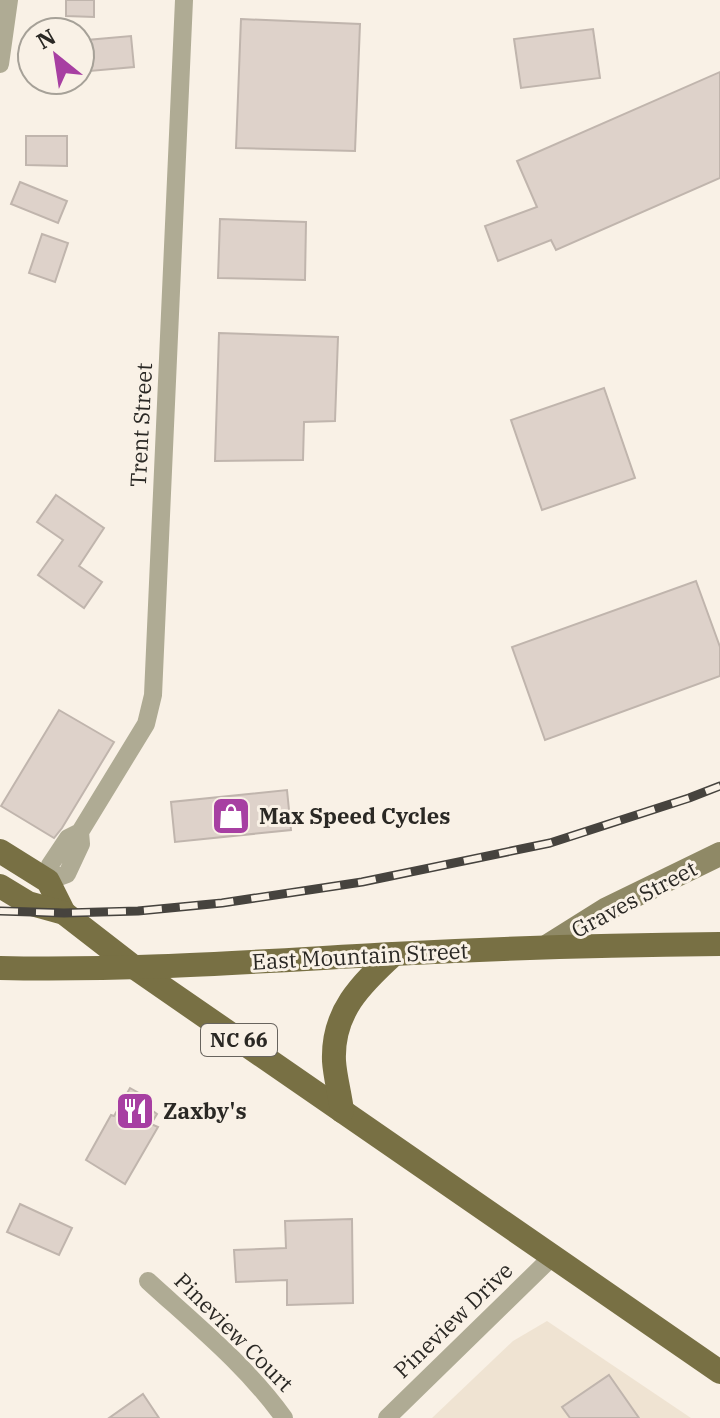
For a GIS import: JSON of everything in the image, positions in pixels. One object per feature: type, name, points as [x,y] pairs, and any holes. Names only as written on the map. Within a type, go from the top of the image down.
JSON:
[{"type":"main road","points":[[0,851],[48,881]]},
{"type":"main road","name":"NC 66","points":[[48,881],[64,913]]},
{"type":"main road","name":"NC 66","points":[[0,886],[28,903],[64,913],[135,968],[720,1372]]},
{"type":"main road","name":"East Mountain Street","points":[[0,968],[135,968],[548,946],[720,944]]},
{"type":"main road","points":[[342,1111],[334,1061],[335,1040],[341,1019],[366,979],[394,954]]},
{"type":"street","points":[[0,64],[9,0]]},
{"type":"street","name":"Trent Street","points":[[48,881],[67,874],[81,844],[80,832],[146,724],[153,695],[184,0]]},
{"type":"street","name":"Graves Street","points":[[548,946],[607,909],[720,854]]},
{"type":"street","name":"Pineview Drive","points":[[387,1418],[553,1256]]},
{"type":"street","name":"Pineview Court","points":[[148,1281],[217,1344],[284,1418]]},
{"type":"shaded area","points":[[547,1321],[691,1418],[432,1418],[513,1341]]},
{"type":"building","points":[[66,0],[94,0],[94,16],[66,16]]},
{"type":"building","points":[[241,19],[360,24],[355,151],[236,148]]},
{"type":"building","points":[[593,29],[600,78],[521,88],[514,39]]},
{"type":"building","points":[[131,36],[134,67],[96,70],[96,39]]},
{"type":"building","points":[[720,72],[720,178],[556,250],[551,240],[498,261],[485,226],[537,207],[517,161]]},
{"type":"building","points":[[26,136],[67,136],[67,166],[26,165]]},
{"type":"building","points":[[20,182],[67,201],[58,223],[11,204]]},
{"type":"building","points":[[220,219],[306,222],[305,280],[218,278]]},
{"type":"building","points":[[42,234],[68,243],[55,282],[29,273]]},
{"type":"building","points":[[219,333],[338,337],[335,421],[304,422],[303,460],[215,461]]},
{"type":"building","points":[[604,388],[635,478],[542,510],[511,420]]},
{"type":"building","points":[[56,495],[104,528],[79,566],[102,582],[84,608],[38,575],[63,540],[37,522]]},
{"type":"building","points":[[696,581],[720,647],[720,676],[545,740],[512,647]]},
{"type":"building","points":[[59,710],[114,742],[54,838],[1,806]]},
{"type":"building","name":"Max Speed Cycles","points":[[287,790],[291,830],[175,842],[171,802]]},
{"type":"building","points":[[130,1088],[146,1097],[142,1103],[157,1114],[151,1124],[158,1127],[125,1184],[86,1160]]},
{"type":"building","points":[[20,1204],[72,1228],[59,1255],[7,1232]]},
{"type":"building","points":[[352,1219],[353,1303],[287,1305],[287,1280],[236,1282],[234,1250],[286,1248],[285,1221]]},
{"type":"building","points":[[609,1375],[639,1418],[570,1418],[562,1407]]},
{"type":"building","points":[[143,1394],[159,1418],[109,1418]]},
{"type":"railway","points":[[0,911],[138,911],[222,903],[362,882],[550,843],[720,786]]},
{"type":"place","name":"Max Speed Cycles","points":[[231,816]]},
{"type":"place","name":"Zaxby's","points":[[135,1111]]}]
